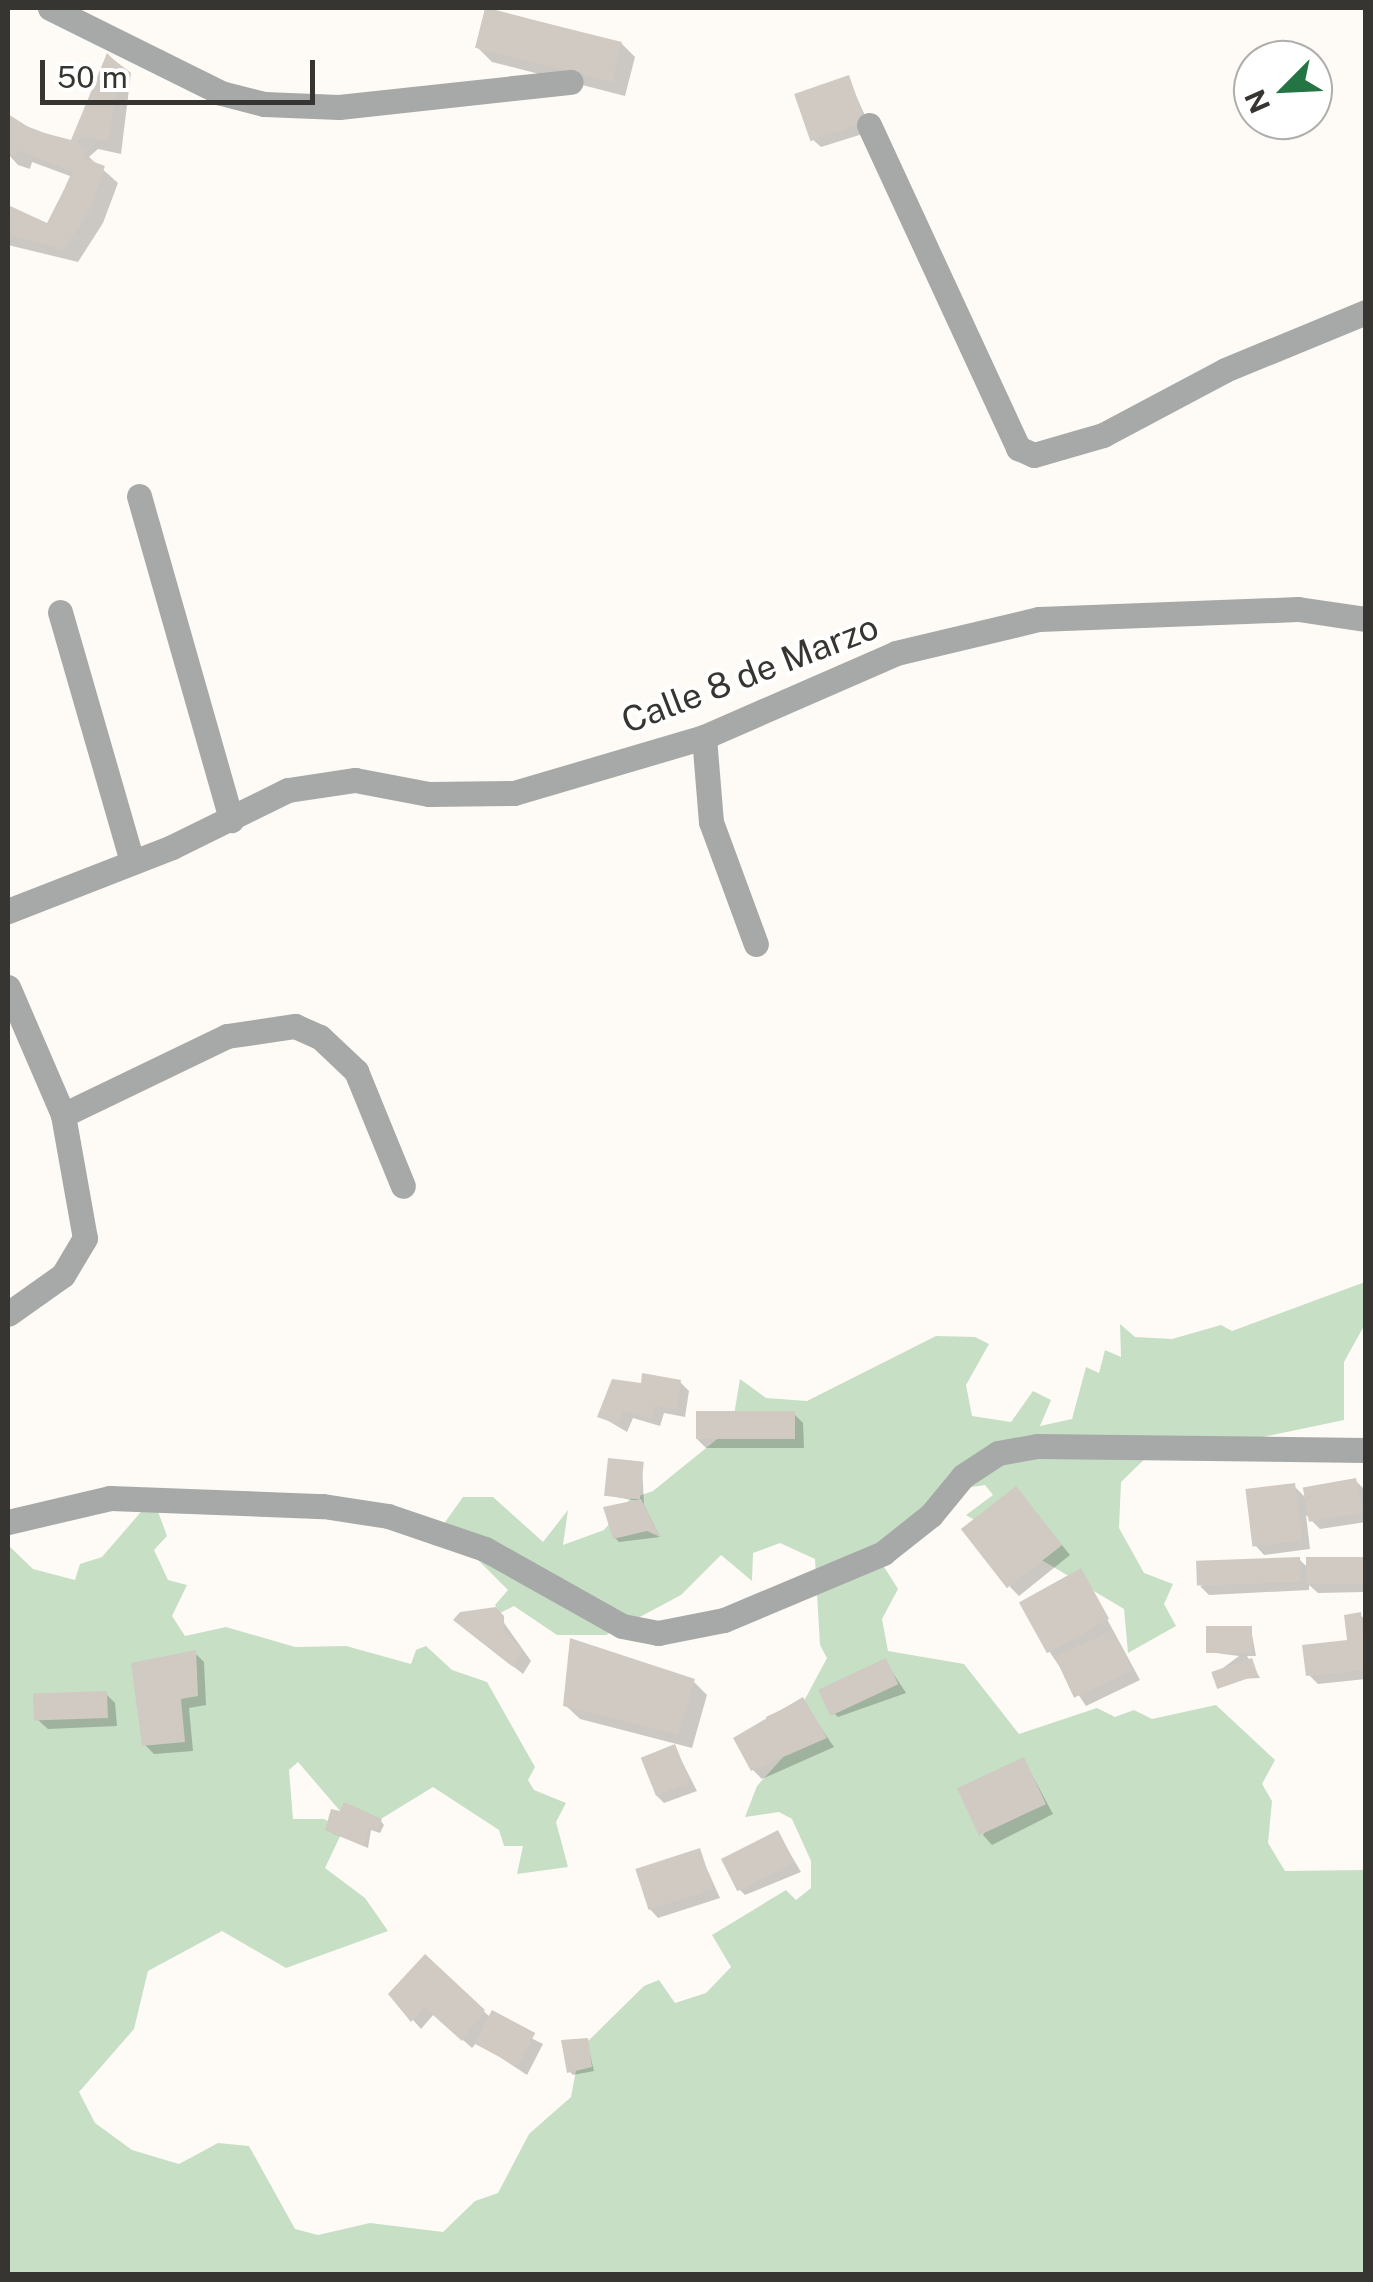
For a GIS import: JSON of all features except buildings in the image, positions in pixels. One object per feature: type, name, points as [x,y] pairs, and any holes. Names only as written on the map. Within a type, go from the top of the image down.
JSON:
[{"type":"street","points":[[50,8],[220,93],[264,104],[339,107],[572,82]]},
{"type":"street","points":[[869,125],[1018,448],[1034,456],[1068,449],[1225,370],[1366,312]]},
{"type":"street","points":[[140,496],[231,820]]},
{"type":"street","name":"Calle 8 de Marzo","points":[[8,911],[319,783],[355,780],[429,794],[514,793],[704,736],[896,653],[1039,619],[1298,610],[1366,619]]},
{"type":"street","points":[[60,612],[132,862]]},
{"type":"street","points":[[704,736],[711,822],[756,944]]},
{"type":"street","points":[[8,987],[63,1114],[85,1238],[63,1274],[8,1314]]},
{"type":"street","points":[[63,1114],[227,1036],[295,1026],[320,1037],[356,1072],[403,1186]]},
{"type":"street","points":[[8,1522],[110,1498],[323,1506],[388,1516],[485,1548],[622,1626],[658,1633],[724,1620],[883,1553],[930,1515],[963,1476],[998,1453],[1037,1446],[1366,1450]]},
{"type":"green space","points":[[1365,1282],[1365,1324],[1344,1362],[1344,1420],[1229,1444],[1155,1449],[1121,1482],[1119,1528],[1144,1573],[1173,1584],[1164,1604],[1176,1626],[1128,1653],[1124,1609],[966,1515],[993,1495],[985,1485],[947,1491],[881,1562],[898,1589],[882,1619],[888,1651],[964,1664],[1019,1734],[1097,1708],[1115,1717],[1134,1710],[1152,1719],[1216,1705],[1275,1760],[1262,1784],[1272,1801],[1268,1843],[1285,1871],[1365,1870],[1365,2274],[8,2274],[8,1545],[33,1569],[75,1580],[80,1564],[102,1557],[153,1498],[167,1536],[154,1550],[168,1580],[187,1585],[172,1616],[185,1636],[226,1627],[295,1647],[346,1646],[411,1664],[416,1650],[426,1646],[452,1670],[487,1682],[535,1767],[528,1780],[534,1790],[566,1803],[556,1822],[568,1867],[517,1874],[523,1846],[504,1846],[499,1830],[433,1787],[371,1825],[347,1819],[298,1762],[289,1770],[293,1819],[324,1819],[343,1830],[325,1868],[365,1898],[388,1931],[286,1968],[222,1931],[148,1971],[134,2029],[79,2092],[95,2123],[132,2150],[179,2164],[218,2143],[249,2146],[295,2229],[318,2235],[370,2223],[443,2232],[475,2201],[498,2193],[529,2134],[571,2097],[580,2049],[644,1986],[659,1980],[675,2003],[706,1993],[731,1967],[712,1935],[786,1890],[796,1900],[811,1888],[811,1861],[792,1819],[779,1812],[745,1817],[757,1786],[785,1755],[797,1714],[827,1658],[820,1645],[815,1559],[780,1543],[753,1553],[752,1581],[721,1555],[681,1595],[606,1635],[557,1635],[514,1606],[500,1613],[495,1605],[508,1590],[443,1525],[463,1497],[493,1497],[543,1542],[568,1510],[563,1545],[604,1530],[630,1499],[653,1491],[732,1427],[740,1379],[766,1398],[807,1401],[936,1336],[975,1337],[989,1344],[966,1385],[972,1416],[1011,1422],[1033,1391],[1051,1400],[1040,1426],[1072,1419],[1086,1367],[1099,1373],[1105,1350],[1121,1357],[1120,1324],[1135,1337],[1172,1339],[1221,1325],[1232,1331]]}]
